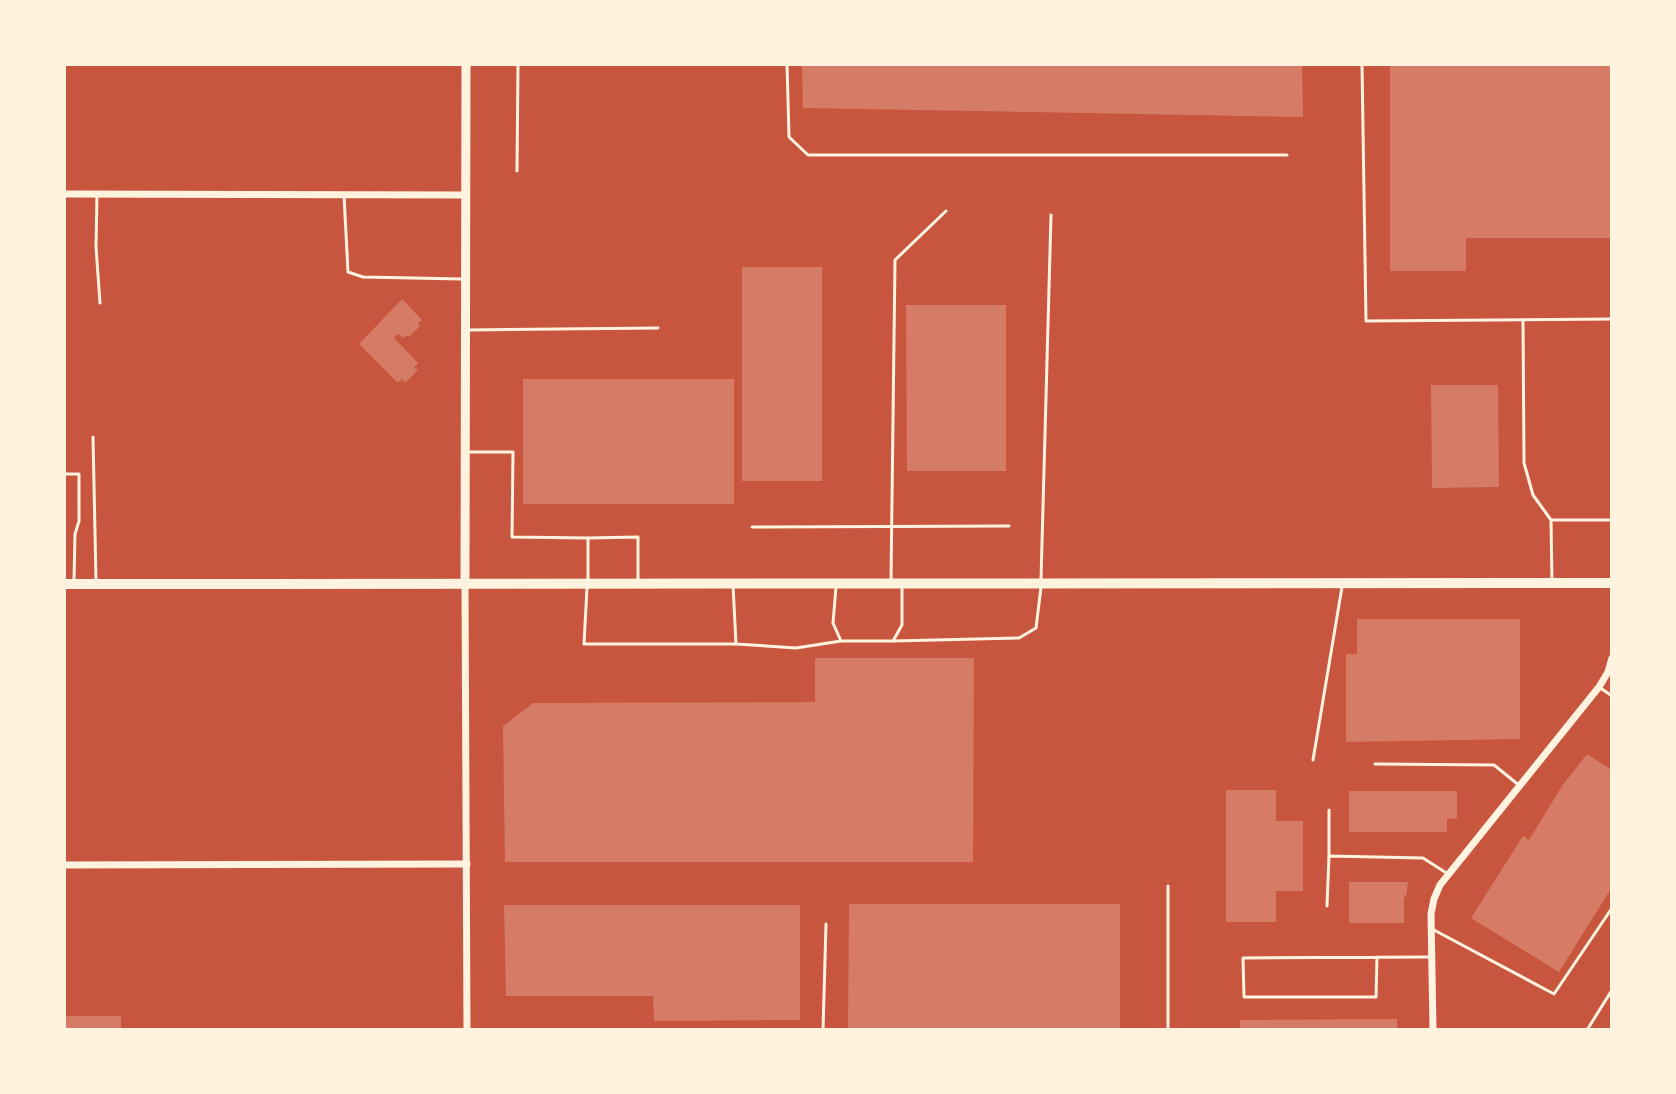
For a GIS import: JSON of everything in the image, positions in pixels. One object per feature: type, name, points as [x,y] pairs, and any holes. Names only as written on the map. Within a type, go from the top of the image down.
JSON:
[{"type":"main road","points":[[69,584],[1612,583]]},
{"type":"street","points":[[466,64],[467,1030]]},
{"type":"street","points":[[64,194],[466,195]]},
{"type":"street","points":[[1433,1030],[1431,914],[1440,885],[1599,687],[1612,658]]},
{"type":"street","points":[[64,865],[467,864]]},
{"type":"lane","points":[[517,171],[518,64]]},
{"type":"lane","points":[[787,64],[789,137],[808,155],[1287,155]]},
{"type":"lane","points":[[1362,64],[1366,321],[1612,319]]},
{"type":"lane","points":[[97,194],[96,247],[100,303]]},
{"type":"lane","points":[[344,195],[348,272],[363,277],[466,279]]},
{"type":"lane","points":[[893,641],[902,625],[892,525],[895,260],[946,211]]},
{"type":"lane","points":[[588,538],[584,644],[736,644],[796,648],[841,641],[1019,638],[1036,628],[1041,584],[1051,215]]},
{"type":"lane","points":[[1523,320],[1524,463],[1533,495],[1551,520],[1552,583]]},
{"type":"lane","points":[[466,330],[658,328]]},
{"type":"lane","points":[[93,437],[96,584]]},
{"type":"lane","points":[[465,452],[513,452],[512,537],[638,537],[638,584]]},
{"type":"lane","points":[[64,474],[79,474],[79,521],[69,584]]},
{"type":"lane","points":[[1551,520],[1612,520]]},
{"type":"lane","points":[[752,527],[1009,526]]},
{"type":"lane","points":[[1313,760],[1343,583]]},
{"type":"lane","points":[[733,584],[736,644]]},
{"type":"lane","points":[[836,584],[833,623],[841,641]]},
{"type":"lane","points":[[1599,687],[1612,696]]},
{"type":"lane","points":[[1375,764],[1494,765],[1520,786]]},
{"type":"lane","points":[[1327,906],[1329,810]]},
{"type":"lane","points":[[1329,856],[1423,858],[1448,874]]},
{"type":"lane","points":[[1168,886],[1168,1030]]},
{"type":"lane","points":[[1433,929],[1554,994],[1612,908]]},
{"type":"lane","points":[[823,1030],[826,924]]},
{"type":"lane","points":[[1377,957],[1376,997],[1244,997],[1243,958],[1377,957],[1433,957]]},
{"type":"lane","points":[[1587,1030],[1612,990]]},
{"type":"building","points":[[802,64],[1302,64],[1303,117],[803,108]]},
{"type":"building","points":[[1390,64],[1612,64],[1612,238],[1466,238],[1466,271],[1390,271]]},
{"type":"building","points":[[742,267],[822,267],[822,481],[742,481]]},
{"type":"building","points":[[402,299],[422,320],[409,337],[403,338],[398,334],[394,338],[418,363],[414,367],[418,370],[405,383],[402,379],[398,383],[359,344]]},
{"type":"building","points":[[906,305],[1006,305],[1006,471],[907,471]]},
{"type":"building","points":[[523,379],[734,379],[734,504],[523,504]]},
{"type":"building","points":[[1431,385],[1498,385],[1499,487],[1432,488]]},
{"type":"building","points":[[1357,619],[1520,619],[1520,739],[1346,742],[1346,654],[1357,654]]},
{"type":"building","points":[[815,658],[974,658],[973,862],[505,862],[503,726],[533,703],[815,702]]},
{"type":"building","points":[[1587,754],[1612,770],[1612,887],[1559,972],[1471,918],[1523,836],[1529,840],[1562,786]]},
{"type":"building","points":[[1226,790],[1276,790],[1276,821],[1303,821],[1303,891],[1276,891],[1276,922],[1226,922]]},
{"type":"building","points":[[1349,791],[1457,791],[1457,818],[1447,819],[1447,832],[1349,832]]},
{"type":"building","points":[[1349,882],[1408,882],[1404,897],[1404,923],[1349,923]]},
{"type":"building","points":[[849,904],[1120,904],[1120,1030],[848,1030]]},
{"type":"building","points":[[504,905],[800,905],[800,1020],[654,1021],[653,996],[506,996]]},
{"type":"building","points":[[64,1016],[121,1016],[121,1030],[64,1030]]},
{"type":"building","points":[[1397,1019],[1397,1030],[1240,1030],[1240,1020]]}]
